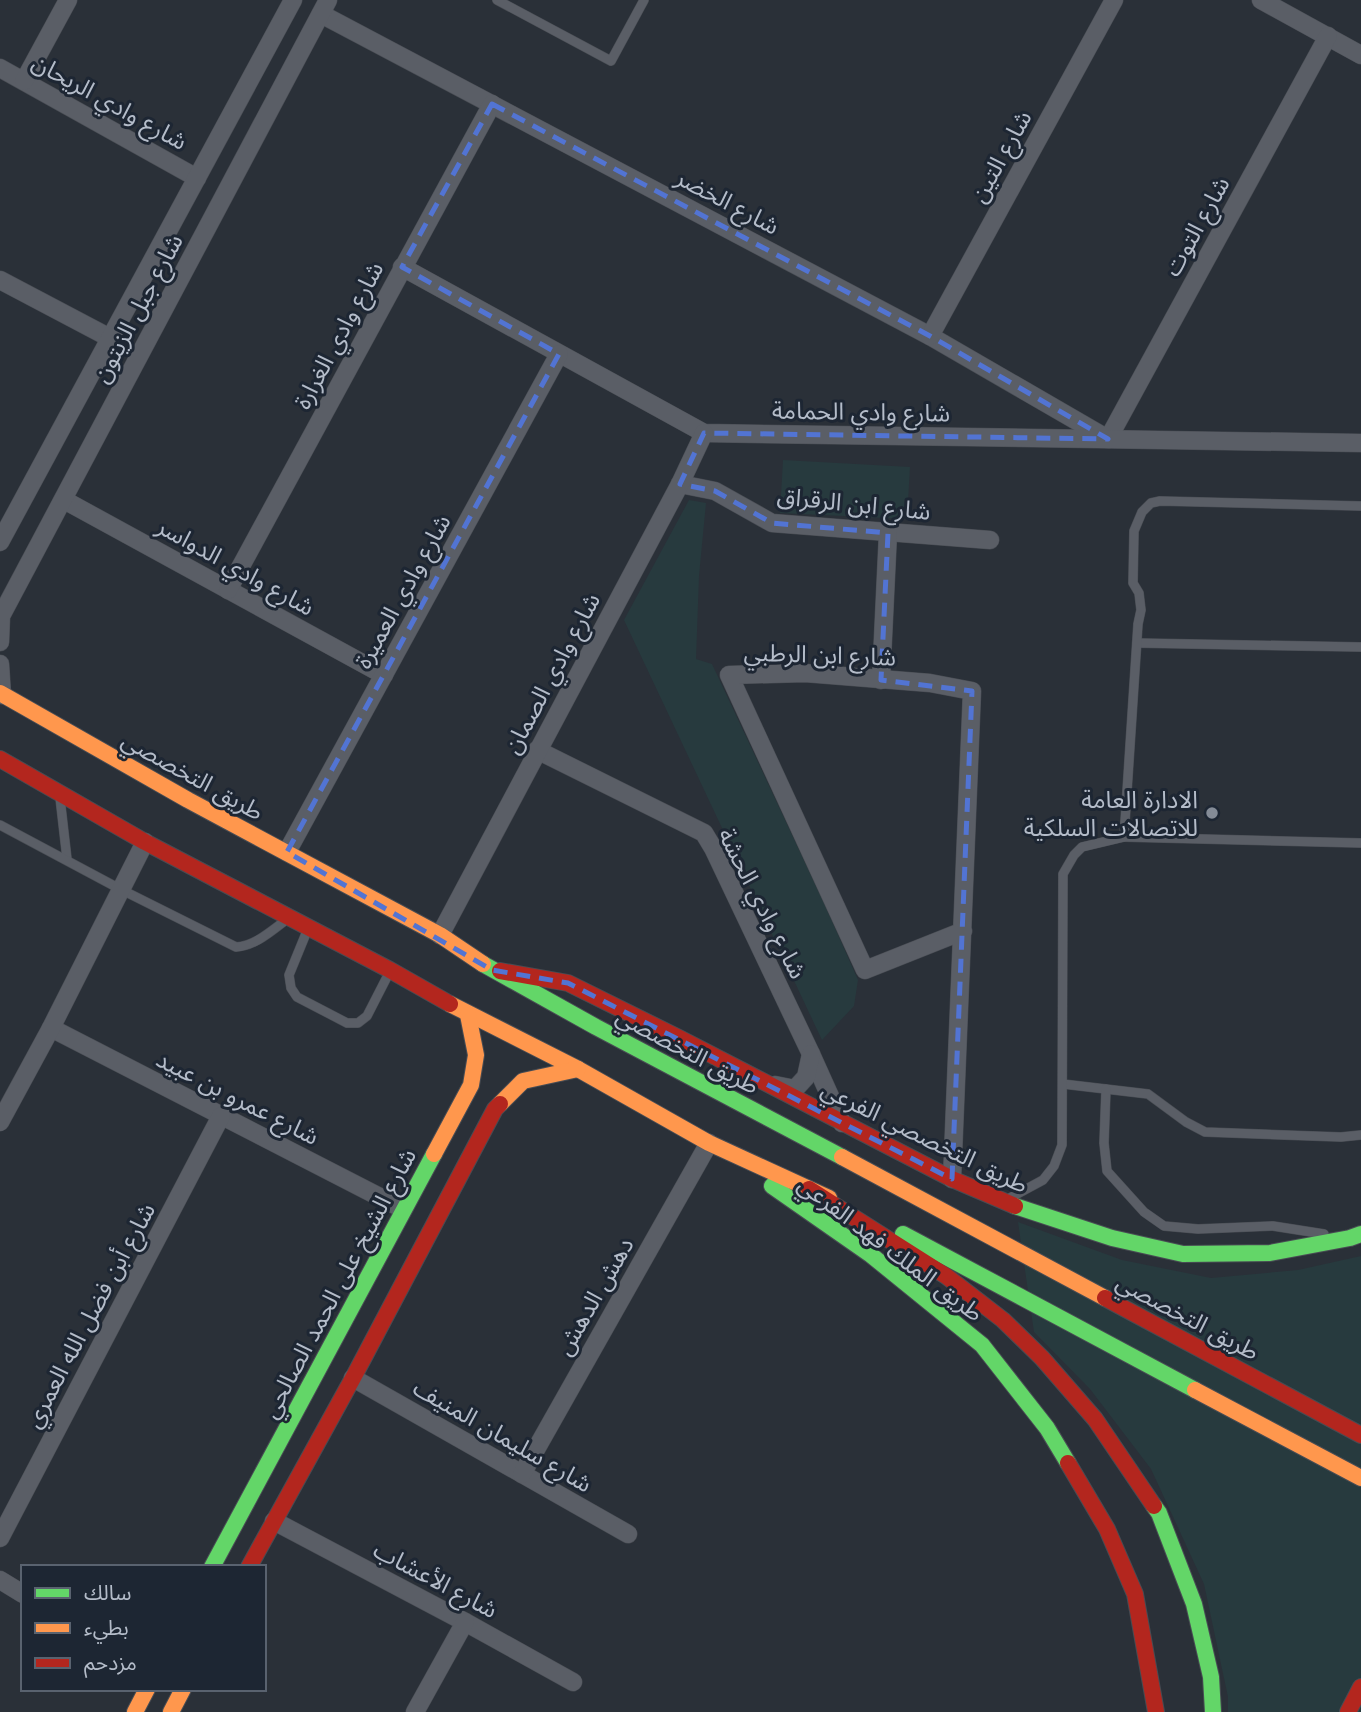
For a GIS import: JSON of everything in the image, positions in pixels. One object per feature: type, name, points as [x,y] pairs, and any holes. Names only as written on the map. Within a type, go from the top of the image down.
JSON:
[{"type":"main road","name":"طريق التخصصي","points":[[1,694],[188,800],[440,935],[492,970],[596,1027],[1361,1435]]},
{"type":"main road","points":[[0,759],[145,842],[390,970],[468,1014],[578,1069],[709,1143],[892,1228],[1361,1478]]},
{"type":"main road","name":"طريق التخصصي الفرعي","points":[[492,970],[568,983],[952,1179],[1003,1202],[1112,1238],[1182,1254],[1270,1253],[1355,1236]]},
{"type":"main road","name":"شارع الشيخ على الحمد الصالحي","points":[[213,1565],[471,1084],[476,1055],[468,1014]]},
{"type":"main road","points":[[251,1565],[495,1109],[523,1081],[578,1069]]},
{"type":"main road","name":"طريق الملك فهد الفرعي","points":[[709,1143],[871,1255],[982,1345],[1039,1417],[1107,1529],[1135,1594],[1156,1712]]},
{"type":"main road","points":[[809,1189],[946,1276],[1003,1320],[1042,1358],[1095,1419],[1159,1513],[1194,1604],[1211,1676],[1213,1712]]},
{"type":"main road","points":[[1348,1712],[1361,1687]]},
{"type":"main road","points":[[135,1712],[146,1691]]},
{"type":"main road","points":[[171,1712],[182,1691]]},
{"type":"street","points":[[24,81],[68,0]]},
{"type":"street","name":"شارع جبل الزيتون","points":[[0,542],[293,0]]},
{"type":"street","name":"شارع التين","points":[[930,336],[1114,0]]},
{"type":"street","points":[[1261,0],[1361,55]]},
{"type":"street","name":"شارع جبل الزيتون","points":[[0,642],[1,616],[324,7]]},
{"type":"street","name":"شارع الخضر","points":[[324,7],[492,104],[930,336],[1108,439]]},
{"type":"street","name":"شارع التوت","points":[[1108,439],[1328,36]]},
{"type":"street","name":"شارع وادي الريحان","points":[[0,68],[197,178]]},
{"type":"street","name":"شارع وادي الغرارة","points":[[228,590],[492,104]]},
{"type":"street","name":"شارع وادي الحمامة","points":[[402,267],[704,433],[1361,443]]},
{"type":"street","points":[[0,280],[110,338]]},
{"type":"street","name":"شارع وادي العميرة","points":[[287,852],[559,354]]},
{"type":"street","name":"شارع وادي الصمان","points":[[440,935],[680,484],[704,433]]},
{"type":"street","name":"شارع ابن الرقراق","points":[[680,484],[715,491],[772,523],[990,540]]},
{"type":"street","name":"شارع وادي الدواسر","points":[[64,500],[384,675]]},
{"type":"street","points":[[881,680],[888,533]]},
{"type":"street","points":[[0,664],[1,694]]},
{"type":"street","name":"شارع ابن الرطبي","points":[[952,1179],[963,931],[972,691],[930,683],[805,673],[729,675],[865,970],[963,931]]},
{"type":"street","name":"شارع وادي الحشة","points":[[537,750],[704,833],[842,1123]]},
{"type":"street","points":[[0,1122],[145,842]]},
{"type":"street","name":"شارع عمرو بن عبيد","points":[[51,1028],[403,1209]]},
{"type":"street","points":[[766,1083],[795,1089],[806,1077],[811,1054]]},
{"type":"street","name":"شارع أبن فضل الله العمري","points":[[0,1538],[221,1116]]},
{"type":"street","name":"دهش الدهش","points":[[522,1474],[709,1143]]},
{"type":"street","name":"شارع سليمان المنيف","points":[[353,1378],[628,1534]]},
{"type":"street","name":"شارع الأعشاب","points":[[274,1521],[573,1682]]},
{"type":"street","points":[[0,1580],[21,1593]]},
{"type":"street","points":[[415,1712],[464,1622]]},
{"type":"lane","points":[[497,0],[611,61],[644,0]]},
{"type":"lane","points":[[1124,837],[1141,610],[1139,593],[1133,583],[1134,531],[1142,512],[1151,503],[1160,501],[1361,506]]},
{"type":"lane","points":[[1137,643],[1361,647]]},
{"type":"lane","points":[[59,792],[67,859]]},
{"type":"lane","points":[[0,825],[236,947],[255,941],[290,917]]},
{"type":"lane","points":[[1003,1202],[1043,1180],[1054,1166],[1062,1145],[1063,874],[1074,855],[1082,847],[1124,837],[1361,842]]},
{"type":"lane","points":[[309,927],[289,975],[291,988],[297,997],[347,1023],[358,1023],[368,1016],[390,970]]},
{"type":"lane","points":[[1063,1084],[1149,1094],[1186,1122],[1205,1132],[1341,1137],[1361,1135]]},
{"type":"lane","points":[[1106,1089],[1104,1143],[1108,1171],[1144,1212],[1164,1226],[1198,1230],[1273,1226],[1355,1236]]},
{"type":"highlighted area","points":[[492,104],[930,336],[1108,439],[704,433],[680,484],[715,491],[772,523],[888,533],[881,680],[972,691],[952,1179],[568,983],[492,970],[287,852],[559,354],[402,267]]},
{"type":"green space","points":[[783,460],[910,467],[907,519],[780,513]]},
{"type":"green space","points":[[689,500],[706,503],[699,576],[696,659],[712,664],[858,980],[854,1006],[822,1040],[624,620]]},
{"type":"green space","points":[[1018,1222],[1122,1260],[1211,1278],[1298,1270],[1361,1256],[1361,1712],[1228,1712],[1228,1697],[1204,1584],[1151,1469],[1090,1389],[1034,1332]]},
{"type":"traffic: fast","points":[[483,964],[842,1157]]},
{"type":"traffic: fast","points":[[213,1565],[434,1154]]},
{"type":"traffic: fast","points":[[772,1186],[871,1255],[982,1345],[1047,1428],[1068,1463]]},
{"type":"traffic: fast","points":[[1015,1206],[1112,1238],[1183,1254],[1270,1253],[1361,1234]]},
{"type":"traffic: fast","points":[[903,1234],[1195,1390]]},
{"type":"traffic: fast","points":[[1154,1506],[1194,1604],[1211,1677],[1213,1712]]},
{"type":"traffic: slow","points":[[0,693],[188,800],[440,935],[483,964]]},
{"type":"traffic: slow","points":[[450,1004],[578,1069],[709,1143],[829,1198]]},
{"type":"traffic: slow","points":[[434,1154],[471,1085],[476,1055],[468,1015]]},
{"type":"traffic: slow","points":[[500,1104],[523,1081],[578,1069]]},
{"type":"traffic: slow","points":[[842,1157],[1105,1298]]},
{"type":"traffic: slow","points":[[1195,1390],[1361,1478]]},
{"type":"traffic: slow","points":[[135,1712],[146,1691]]},
{"type":"traffic: slow","points":[[171,1712],[182,1691]]},
{"type":"traffic: jam","points":[[0,759],[145,842],[450,1004]]},
{"type":"traffic: jam","points":[[500,971],[568,983],[952,1179],[1015,1206]]},
{"type":"traffic: jam","points":[[250,1565],[500,1104]]},
{"type":"traffic: jam","points":[[809,1189],[946,1276],[1003,1320],[1042,1358],[1095,1419],[1154,1506]]},
{"type":"traffic: jam","points":[[1105,1298],[1361,1435]]},
{"type":"traffic: jam","points":[[1068,1463],[1107,1529],[1135,1594],[1156,1712]]},
{"type":"traffic: jam","points":[[1348,1712],[1361,1687]]},
{"type":"place","name":"الادارة العامة للاتصالات السلكية","points":[[1212,813]]}]
